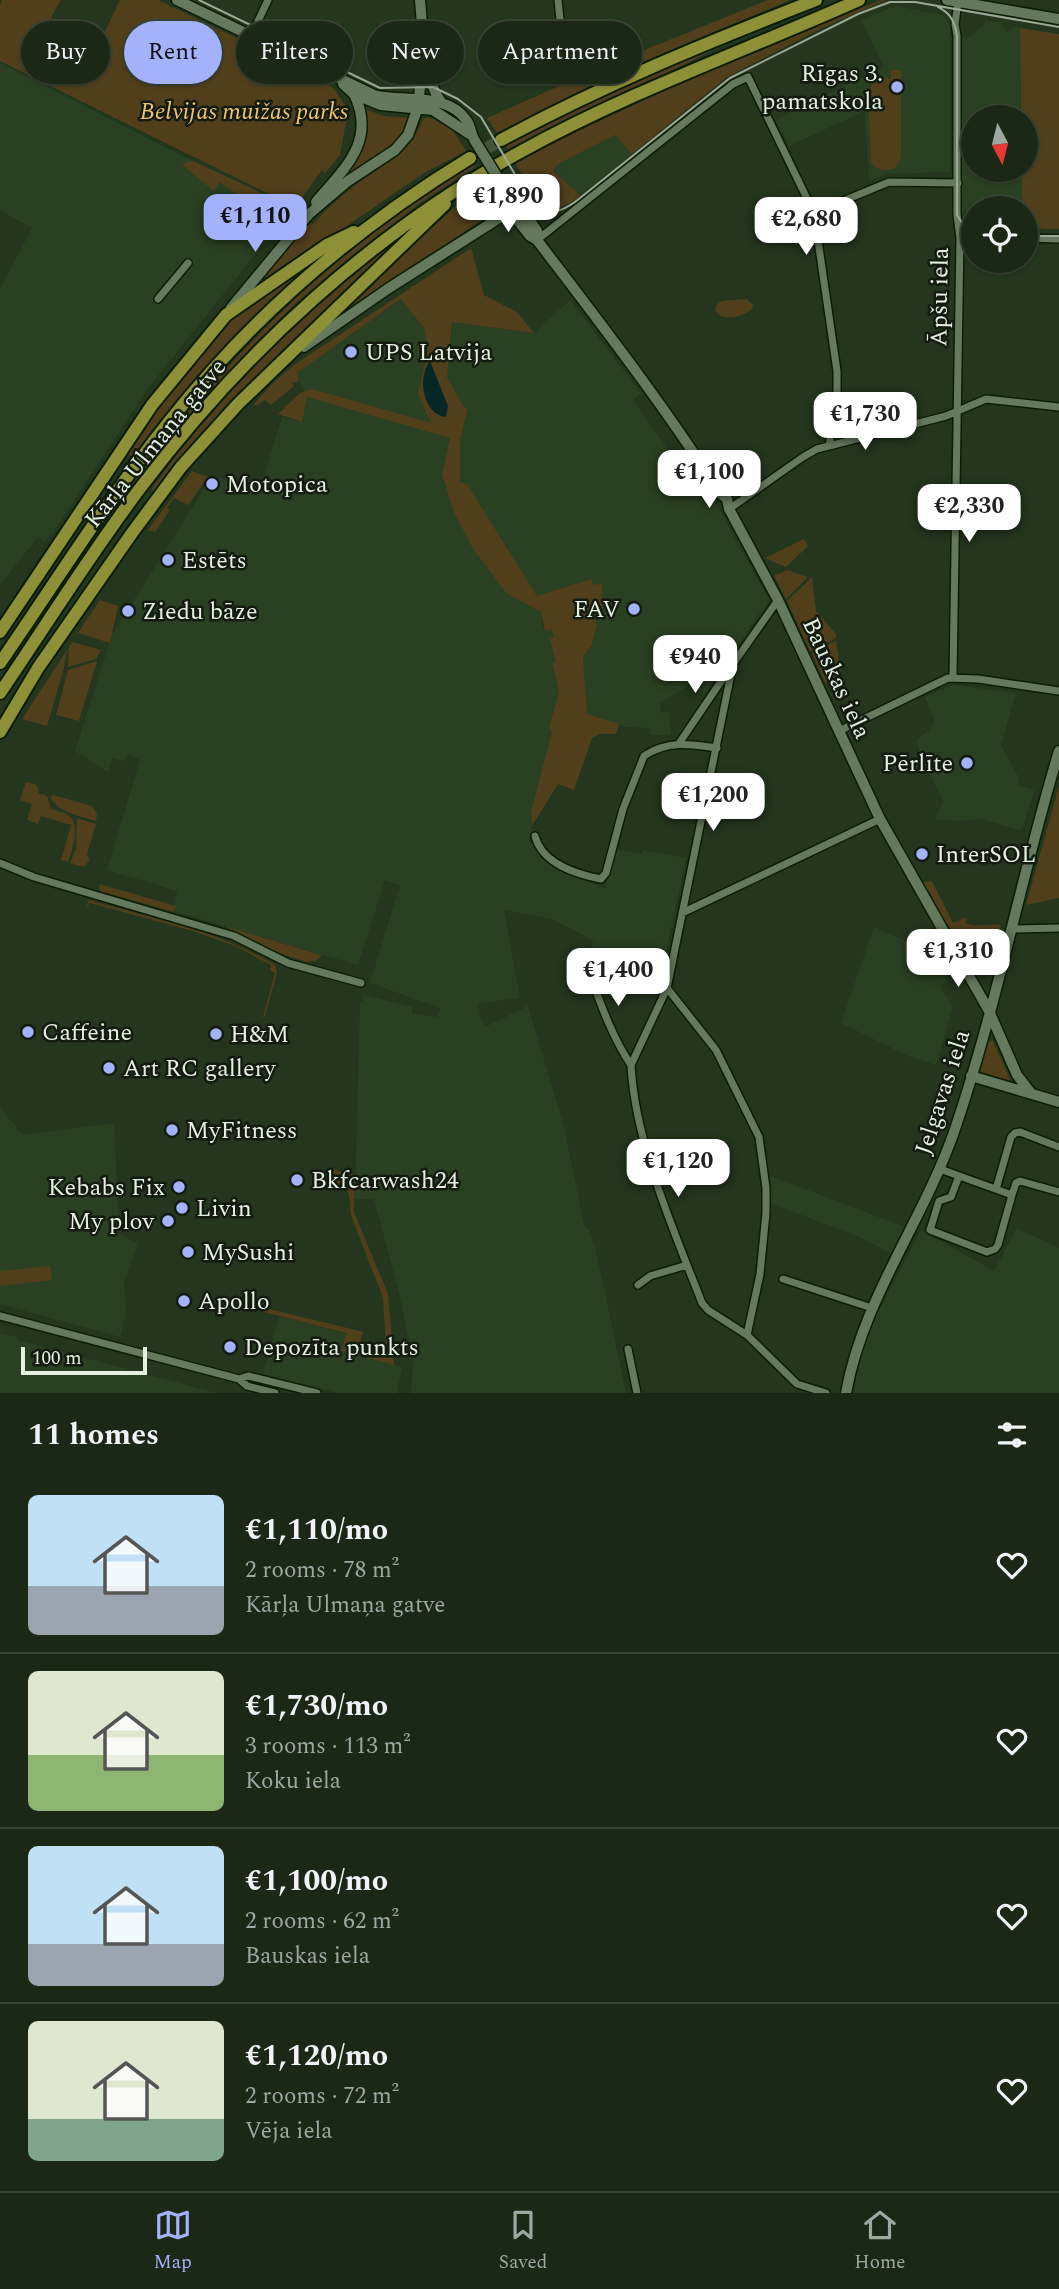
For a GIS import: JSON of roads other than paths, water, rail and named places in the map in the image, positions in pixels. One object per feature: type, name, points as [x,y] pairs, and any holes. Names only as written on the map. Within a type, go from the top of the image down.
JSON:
[{"type":"highway","points":[[501,140],[615,82],[717,38],[816,0]]},
{"type":"highway","name":"Kārļa Ulmaņa gatve","points":[[0,693],[141,488],[225,386],[268,341],[333,281],[412,221],[523,150],[702,66],[859,0]]},
{"type":"highway","name":"Kārļa Ulmaņa gatve","points":[[0,663],[130,473],[210,373],[275,306],[373,222],[470,158]]},
{"type":"highway","points":[[0,732],[38,668],[150,508],[214,429],[436,215],[454,193]]},
{"type":"highway","points":[[0,632],[152,405],[226,314],[327,245],[373,222]]},
{"type":"street","name":"Bauskas iela","points":[[177,0],[236,29]]},
{"type":"street","points":[[258,21],[268,0]]},
{"type":"street","points":[[421,0],[422,21]]},
{"type":"street","points":[[558,0],[560,21]]},
{"type":"street","points":[[947,0],[1059,19]]},
{"type":"street","name":"Āpšu iela","points":[[953,677],[960,238],[955,24],[958,2]]},
{"type":"street","points":[[537,240],[733,84],[748,77],[814,214],[837,371],[837,393],[829,446]]},
{"type":"street","name":"Bauskas iela","points":[[343,84],[354,94],[381,105],[419,103]]},
{"type":"street","name":"Bauskas iela","points":[[351,84],[385,98],[419,103],[473,138]]},
{"type":"street","points":[[309,214],[348,181],[395,150],[408,135],[419,103],[421,84]]},
{"type":"street","points":[[419,103],[436,101],[431,84]]},
{"type":"street","points":[[226,314],[357,152],[361,118],[354,94]]},
{"type":"street","name":"Bauskas iela","points":[[436,101],[467,121],[473,138],[515,208],[514,216],[530,236],[537,240],[677,429],[719,492],[724,507],[729,509],[778,600],[880,818],[989,1011],[1017,1075],[1031,1093]]},
{"type":"street","points":[[814,214],[889,182],[958,183]]},
{"type":"street","points":[[276,369],[318,336],[515,208]]},
{"type":"street","points":[[1038,238],[1059,239]]},
{"type":"street","points":[[158,299],[188,263]]},
{"type":"street","points":[[729,509],[803,457],[829,446],[946,416],[986,399],[1059,407]]},
{"type":"street","points":[[680,742],[778,600]]},
{"type":"street","points":[[631,1065],[667,988],[733,664]]},
{"type":"street","points":[[839,731],[953,677],[1059,691]]},
{"type":"street","points":[[535,836],[540,846],[566,870],[601,879],[606,873],[623,809],[644,756],[661,747],[680,742],[717,748]]},
{"type":"street","name":"Jelgavas iela","points":[[846,1393],[854,1353],[872,1308],[940,1169],[971,1076],[1059,751]]},
{"type":"street","points":[[682,913],[880,818]]},
{"type":"street","points":[[0,863],[34,877],[234,936],[288,962],[361,983]]},
{"type":"street","points":[[1010,929],[1059,928]]},
{"type":"street","points":[[954,951],[991,960],[1003,959]]},
{"type":"street","points":[[585,961],[602,1007],[631,1065],[640,1124],[658,1185],[705,1307],[747,1335],[797,1384],[826,1393]]},
{"type":"street","points":[[667,988],[716,1050],[759,1137],[765,1177],[766,1213],[760,1274],[747,1335]]},
{"type":"street","points":[[971,1076],[1059,1102]]},
{"type":"street","points":[[996,1189],[1011,1137],[1015,1133],[1020,1132],[1059,1147]]},
{"type":"street","points":[[940,1169],[1013,1195]]},
{"type":"street","points":[[958,1177],[954,1194],[939,1201],[930,1230],[987,1252],[998,1245],[1016,1183],[1024,1181],[1059,1192]]},
{"type":"street","points":[[638,1285],[650,1276],[687,1265]]},
{"type":"street","points":[[783,1279],[872,1308]]},
{"type":"street","points":[[0,1316],[239,1379],[247,1385],[275,1393]]},
{"type":"street","points":[[628,1349],[637,1393]]},
{"type":"street","points":[[239,1379],[248,1376],[317,1393]]},
{"type":"water","points":[[430,361],[448,406],[446,417],[432,410],[424,395],[424,377]]},
{"type":"tunnel","points":[[470,158],[501,140]]},
{"type":"tram line","points":[[199,0],[380,88],[433,87],[458,99],[481,117],[533,205],[549,212],[575,202],[730,78],[858,14],[890,2],[915,2],[1059,27]]},
{"type":"tram line","points":[[938,7],[952,19],[957,36],[957,215],[961,221]]},
{"type":"tram line","points":[[1038,236],[1059,236]]},
{"type":"place","name":"Rīgas 3. pamatskola","points":[[897,87]]},
{"type":"place","name":"UPS Latvija","points":[[351,352]]},
{"type":"place","name":"Motopica","points":[[212,484]]},
{"type":"place","name":"Estēts","points":[[168,560]]},
{"type":"place","name":"FAV","points":[[634,609]]},
{"type":"place","name":"Ziedu bāze","points":[[128,611]]},
{"type":"place","name":"Pērlīte","points":[[967,763]]},
{"type":"place","name":"InterSOL","points":[[922,854]]},
{"type":"place","name":"Caffeine","points":[[28,1032]]},
{"type":"place","name":"H&M","points":[[216,1034]]},
{"type":"place","name":"Art RC gallery","points":[[109,1068]]},
{"type":"place","name":"MyFitness","points":[[172,1130]]},
{"type":"place","name":"Bkfcarwash24","points":[[297,1180]]},
{"type":"place","name":"Kebabs Fix","points":[[179,1187]]},
{"type":"place","name":"Livin","points":[[182,1208]]},
{"type":"place","name":"My plov","points":[[168,1221]]},
{"type":"place","name":"MySushi","points":[[188,1252]]},
{"type":"place","name":"Apollo","points":[[184,1301]]},
{"type":"place","name":"Depozīta punkts","points":[[230,1347]]},
{"type":"park label","name":"Belvijas muižas parks","points":[[244,111]]}]
